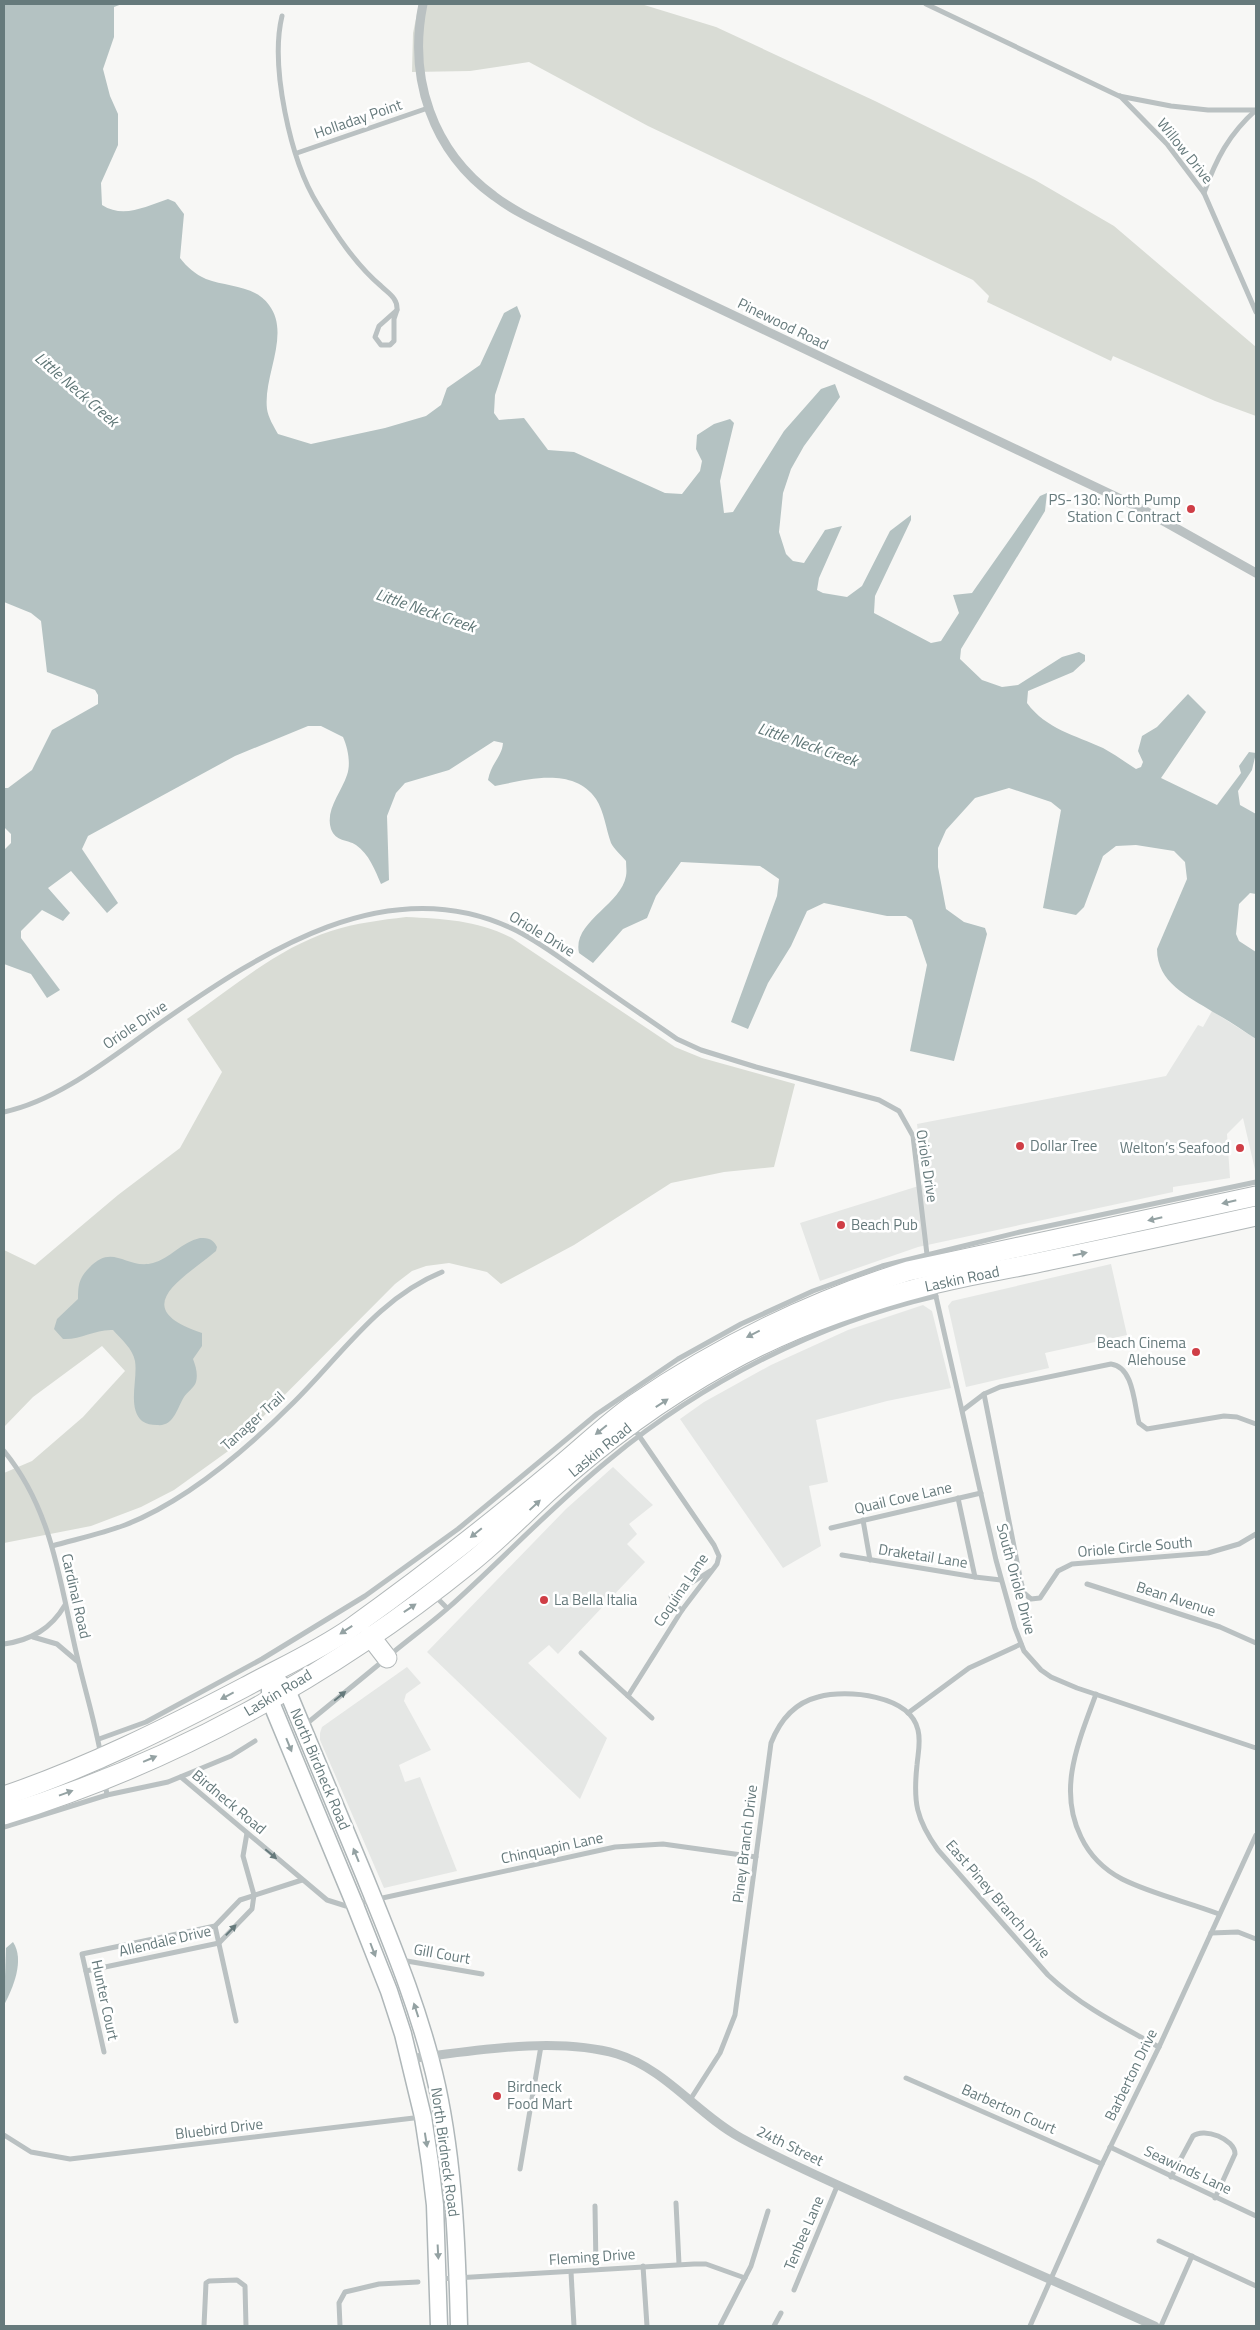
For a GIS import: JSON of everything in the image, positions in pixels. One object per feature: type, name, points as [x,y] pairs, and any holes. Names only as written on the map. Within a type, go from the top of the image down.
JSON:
[{"type":"main road","name":"Laskin Road","points":[[931,1275],[1201,1202],[1256,1196]]},
{"type":"main road","points":[[1201,1202],[1207,1227]]},
{"type":"main road","name":"Laskin Road","points":[[4,1796],[100,1748],[188,1717],[266,1666],[350,1628],[712,1356],[777,1322],[862,1286],[1207,1227],[1256,1216]]},
{"type":"main road","name":"Laskin Road","points":[[4,1815],[106,1787],[287,1690],[370,1636],[432,1593],[472,1562],[600,1448],[629,1417]]},
{"type":"main road","points":[[370,1636],[387,1658]]},
{"type":"main road","name":"North Birdneck Road","points":[[266,1666],[287,1690],[303,1727],[398,1960],[429,2057],[442,2115],[454,2200],[459,2326]]},
{"type":"main road","name":"North Birdneck Road","points":[[266,1666],[270,1700],[389,1991],[409,2060],[423,2117],[435,2205],[439,2326]]},
{"type":"street","name":"Pinewood Road","points":[[422,4],[418,38],[421,84],[428,108],[443,142],[456,161],[483,188],[512,208],[564,236],[1142,509],[1256,573]]},
{"type":"street","points":[[926,4],[1120,96],[1171,106],[1208,110],[1256,110]]},
{"type":"street","points":[[282,16],[279,39],[282,85],[286,121],[296,153],[316,202],[336,233],[362,267],[396,300],[397,310],[394,320],[394,341],[390,345],[381,345],[375,337],[377,329],[397,310]]},
{"type":"street","name":"Willow Drive","points":[[1120,96],[1167,144],[1204,193],[1256,312]]},
{"type":"street","name":"Holladay Point","points":[[296,153],[428,108]]},
{"type":"street","points":[[1204,193],[1224,146],[1238,126],[1256,110]]},
{"type":"street","name":"Oriole Drive","points":[[4,1112],[21,1108],[55,1093],[214,986],[274,949],[358,917],[397,909],[460,911],[489,919],[530,939],[677,1038],[701,1050],[818,1085],[879,1100],[899,1112],[913,1136],[931,1275]]},
{"type":"street","name":"Laskin Road","points":[[1201,1202],[1256,1182]]},
{"type":"street","name":"Tanager Trail","points":[[52,1546],[132,1522],[202,1480],[264,1431],[387,1305],[415,1285],[442,1272]]},
{"type":"street","name":"South Oriole Drive","points":[[931,1275],[1001,1580],[1021,1644],[1032,1661],[1051,1677],[1256,1748]]},
{"type":"street","name":"Laskin Road","points":[[303,1727],[448,1608],[521,1537],[609,1459],[629,1417],[720,1383],[770,1357],[853,1321],[931,1275]]},
{"type":"street","points":[[963,1410],[984,1394],[1000,1387],[1111,1364],[1123,1368],[1127,1373],[1139,1423],[1142,1427],[1147,1429],[1224,1416],[1237,1417],[1256,1424]]},
{"type":"street","name":"Oriole Circle South","points":[[984,1394],[1021,1582],[1024,1593],[1031,1599],[1040,1598],[1058,1572],[1072,1564],[1208,1553],[1239,1544],[1256,1534]]},
{"type":"street","name":"Coquina Lane","points":[[628,1696],[682,1610],[714,1569],[719,1556],[718,1550],[629,1417]]},
{"type":"street","name":"Cardinal Road","points":[[4,1451],[34,1496],[47,1524],[78,1662],[100,1748]]},
{"type":"street","name":"Quail Cove Lane","points":[[831,1528],[981,1493]]},
{"type":"street","points":[[958,1498],[975,1578]]},
{"type":"street","points":[[863,1520],[870,1560]]},
{"type":"street","name":"Draketail Lane","points":[[842,1555],[975,1578],[1001,1580]]},
{"type":"street","points":[[682,1610],[673,1604],[671,1596],[714,1569]]},
{"type":"street","name":"Bean Avenue","points":[[1087,1584],[1220,1627],[1256,1644]]},
{"type":"street","points":[[432,1593],[448,1608]]},
{"type":"street","points":[[4,1644],[33,1637],[52,1624],[65,1605]]},
{"type":"street","points":[[33,1637],[58,1644],[78,1662]]},
{"type":"street","points":[[908,1713],[969,1668],[1021,1644]]},
{"type":"street","points":[[581,1653],[652,1718]]},
{"type":"street","name":"Piney Branch Drive","points":[[690,2100],[720,2053],[735,2015],[772,1742],[783,1720],[794,1707],[810,1698],[826,1695],[858,1694],[888,1702],[908,1713]]},
{"type":"street","points":[[1096,1694],[1074,1760],[1069,1786],[1070,1805],[1076,1828],[1090,1854],[1105,1869],[1124,1880],[1219,1914]]},
{"type":"street","name":"East Piney Branch Drive","points":[[908,1713],[918,1728],[920,1739],[914,1790],[915,1805],[925,1832],[938,1850],[1048,1976],[1105,2019],[1159,2047]]},
{"type":"street","points":[[181,1777],[231,1756],[255,1741]]},
{"type":"street","points":[[100,1748],[106,1787]]},
{"type":"street","name":"Birdneck Road","points":[[4,1826],[106,1787],[145,1788],[181,1777],[327,1900],[336,1904],[355,1905]]},
{"type":"street","points":[[247,1834],[243,1856],[254,1895]]},
{"type":"street","name":"Barberton Drive","points":[[1030,2326],[1102,2164],[1159,2047],[1256,1835]]},
{"type":"street","name":"Chinquapin Lane","points":[[355,1905],[631,1845],[663,1844],[756,1857]]},
{"type":"street","name":"Allendale Drive","points":[[82,1954],[215,1926],[240,1900],[302,1880]]},
{"type":"street","name":"Allendale Drive","points":[[86,1971],[219,1943],[252,1908],[254,1895]]},
{"type":"street","points":[[215,1926],[236,2021]]},
{"type":"street","points":[[1211,1933],[1238,1932],[1256,1939]]},
{"type":"street","name":"Hunter Court","points":[[82,1954],[104,2052]]},
{"type":"street","name":"Gill Court","points":[[398,1960],[482,1974]]},
{"type":"street","points":[[520,2169],[541,2046]]},
{"type":"street","name":"24th Street","points":[[409,2060],[541,2046],[572,2046],[619,2055],[653,2071],[706,2115],[742,2138],[838,2184],[1155,2326]]},
{"type":"street","name":"Barberton Court","points":[[906,2078],[1102,2164]]},
{"type":"street","name":"Bluebird Drive","points":[[6,2137],[31,2152],[50,2157],[70,2159],[442,2115]]},
{"type":"street","points":[[1171,2178],[1193,2136],[1202,2131],[1208,2132],[1232,2145],[1234,2149],[1234,2154],[1214,2198]]},
{"type":"street","points":[[4,2144],[6,2137]]},
{"type":"street","name":"Seawinds Lane","points":[[1110,2147],[1171,2178],[1256,2216]]},
{"type":"street","name":"Tenbee Lane","points":[[794,2290],[838,2184]]},
{"type":"street","points":[[676,2203],[679,2264]]},
{"type":"street","points":[[596,2206],[596,2268]]},
{"type":"street","points":[[720,2326],[745,2278],[755,2254],[768,2211]]},
{"type":"street","points":[[1159,2241],[1256,2286]]},
{"type":"street","points":[[1161,2326],[1192,2256]]},
{"type":"street","name":"Fleming Drive","points":[[438,2279],[679,2264],[706,2264],[745,2278]]},
{"type":"street","points":[[643,2266],[647,2326]]},
{"type":"street","points":[[571,2272],[574,2326]]},
{"type":"street","points":[[204,2326],[206,2283],[209,2281],[237,2280],[244,2286],[246,2326]]},
{"type":"street","points":[[340,2326],[340,2303],[345,2292],[379,2284],[418,2282]]},
{"type":"street","points":[[774,2326],[781,2313]]},
{"type":"shaded area","points":[[419,4],[641,4],[716,27],[875,101],[1035,180],[1114,226],[1256,347],[1256,416],[1215,401],[1113,356],[1111,361],[987,302],[989,296],[973,280],[648,126],[529,62],[470,71],[412,72],[413,33]]},
{"type":"shaded area","points":[[406,917],[473,924],[499,932],[512,938],[675,1047],[702,1058],[795,1084],[774,1167],[724,1172],[671,1183],[574,1245],[501,1284],[487,1272],[449,1263],[426,1266],[412,1271],[395,1284],[231,1449],[174,1490],[141,1507],[91,1526],[4,1543],[4,1473],[32,1461],[83,1417],[125,1371],[102,1346],[33,1397],[4,1427],[4,1250],[35,1265],[118,1195],[180,1148],[222,1072],[187,1019],[274,958],[311,938],[350,926]]},
{"type":"shaded area","points":[[1212,1011],[1256,1039],[1256,1174],[1243,1118],[1227,1134],[1230,1178],[1173,1187],[1173,1192],[918,1247],[820,1281],[800,1223],[925,1184],[917,1124],[1166,1076],[1198,1025],[1203,1027]]},
{"type":"shaded area","points":[[1111,1264],[1127,1335],[1045,1353],[1049,1368],[966,1387],[948,1306],[952,1301]]},
{"type":"shaded area","points":[[923,1305],[932,1311],[951,1388],[887,1401],[816,1420],[828,1482],[809,1486],[821,1546],[783,1568],[680,1419],[704,1402],[771,1365],[848,1330]]},
{"type":"shaded area","points":[[613,1467],[653,1505],[629,1524],[637,1534],[627,1544],[645,1562],[558,1654],[549,1645],[528,1663],[607,1738],[580,1799],[427,1652],[566,1509]]},
{"type":"shaded area","points":[[407,1667],[421,1683],[406,1694],[404,1701],[431,1750],[399,1765],[405,1782],[420,1777],[457,1871],[384,1888],[320,1740],[320,1733],[322,1727]]},
{"type":"water","name":"Little Neck Creek","points":[[4,4],[122,4],[114,7],[114,37],[103,69],[110,96],[118,114],[118,145],[101,183],[102,205],[118,211],[127,211],[143,208],[168,199],[175,202],[184,214],[180,258],[185,264],[195,273],[206,279],[248,290],[263,298],[269,305],[275,316],[277,342],[267,396],[267,409],[278,434],[311,444],[385,428],[426,416],[441,405],[447,388],[480,365],[504,313],[517,306],[521,316],[495,395],[494,413],[499,420],[524,418],[548,450],[574,452],[665,493],[682,494],[700,471],[702,461],[696,449],[697,435],[714,424],[730,419],[734,423],[720,481],[724,513],[733,512],[784,431],[821,389],[835,384],[840,397],[804,446],[791,469],[783,493],[779,532],[786,554],[793,561],[804,563],[825,530],[842,526],[819,578],[817,590],[823,593],[847,597],[862,586],[890,531],[911,515],[911,520],[875,596],[874,613],[931,643],[941,641],[959,613],[953,595],[972,593],[1040,496],[1047,493],[1045,511],[961,649],[960,659],[982,680],[1002,687],[1018,685],[1062,657],[1079,652],[1085,655],[1085,661],[1073,672],[1028,691],[1027,703],[1052,725],[1103,748],[1136,769],[1141,767],[1143,762],[1138,751],[1142,736],[1157,727],[1188,694],[1206,712],[1161,778],[1217,805],[1241,773],[1239,766],[1249,752],[1256,753],[1252,770],[1238,791],[1240,805],[1256,814],[1256,894],[1250,893],[1239,904],[1236,934],[1239,941],[1256,952],[1256,1039],[1184,994],[1168,980],[1162,971],[1158,961],[1157,949],[1187,879],[1185,862],[1174,851],[1136,845],[1116,846],[1103,856],[1084,907],[1076,915],[1043,908],[1061,810],[1051,802],[1009,788],[975,798],[946,830],[938,848],[938,867],[946,909],[964,922],[985,928],[987,934],[954,1061],[910,1051],[927,965],[912,920],[906,916],[887,916],[824,903],[807,911],[791,946],[768,983],[748,1029],[731,1022],[777,896],[779,879],[760,866],[681,862],[656,896],[647,918],[623,929],[593,963],[579,953],[579,942],[589,923],[616,896],[622,886],[626,874],[626,861],[611,843],[596,799],[575,782],[548,778],[495,786],[488,780],[491,769],[501,752],[503,743],[494,741],[449,770],[405,783],[396,793],[387,816],[389,880],[381,884],[365,853],[353,843],[336,836],[331,829],[330,815],[332,808],[347,775],[349,766],[343,737],[321,726],[308,726],[235,756],[88,836],[82,849],[118,903],[107,913],[71,871],[48,888],[70,913],[63,921],[42,910],[21,931],[21,938],[60,990],[47,998],[31,974],[4,964],[4,850],[11,843],[11,834],[4,827],[4,788],[8,788],[32,770],[52,730],[98,704],[98,695],[95,690],[47,672],[41,621],[31,613],[4,602]]},
{"type":"water","points":[[200,1238],[214,1242],[217,1247],[216,1251],[177,1283],[168,1293],[164,1303],[167,1314],[179,1323],[202,1333],[202,1346],[193,1359],[197,1376],[196,1382],[184,1397],[171,1420],[163,1425],[149,1424],[142,1421],[135,1409],[136,1368],[134,1356],[113,1330],[63,1339],[54,1329],[57,1319],[78,1299],[79,1286],[83,1275],[98,1261],[105,1257],[113,1257],[135,1263],[153,1263],[165,1258],[187,1243]]},
{"type":"water","points":[[13,1942],[18,1957],[18,1965],[11,1991],[4,2005],[6,1948]]},
{"type":"place","name":"PS-130: North Pump Station C Contract","points":[[1191,509]]},
{"type":"place","name":"Dollar Tree","points":[[1020,1146]]},
{"type":"place","name":"Welton’s Seafood","points":[[1240,1148]]},
{"type":"place","name":"Beach Pub","points":[[841,1225]]},
{"type":"place","name":"Beach Cinema Alehouse","points":[[1196,1352]]},
{"type":"place","name":"La Bella Italia","points":[[544,1600]]},
{"type":"place","name":"Birdneck Food Mart","points":[[497,2096]]}]
